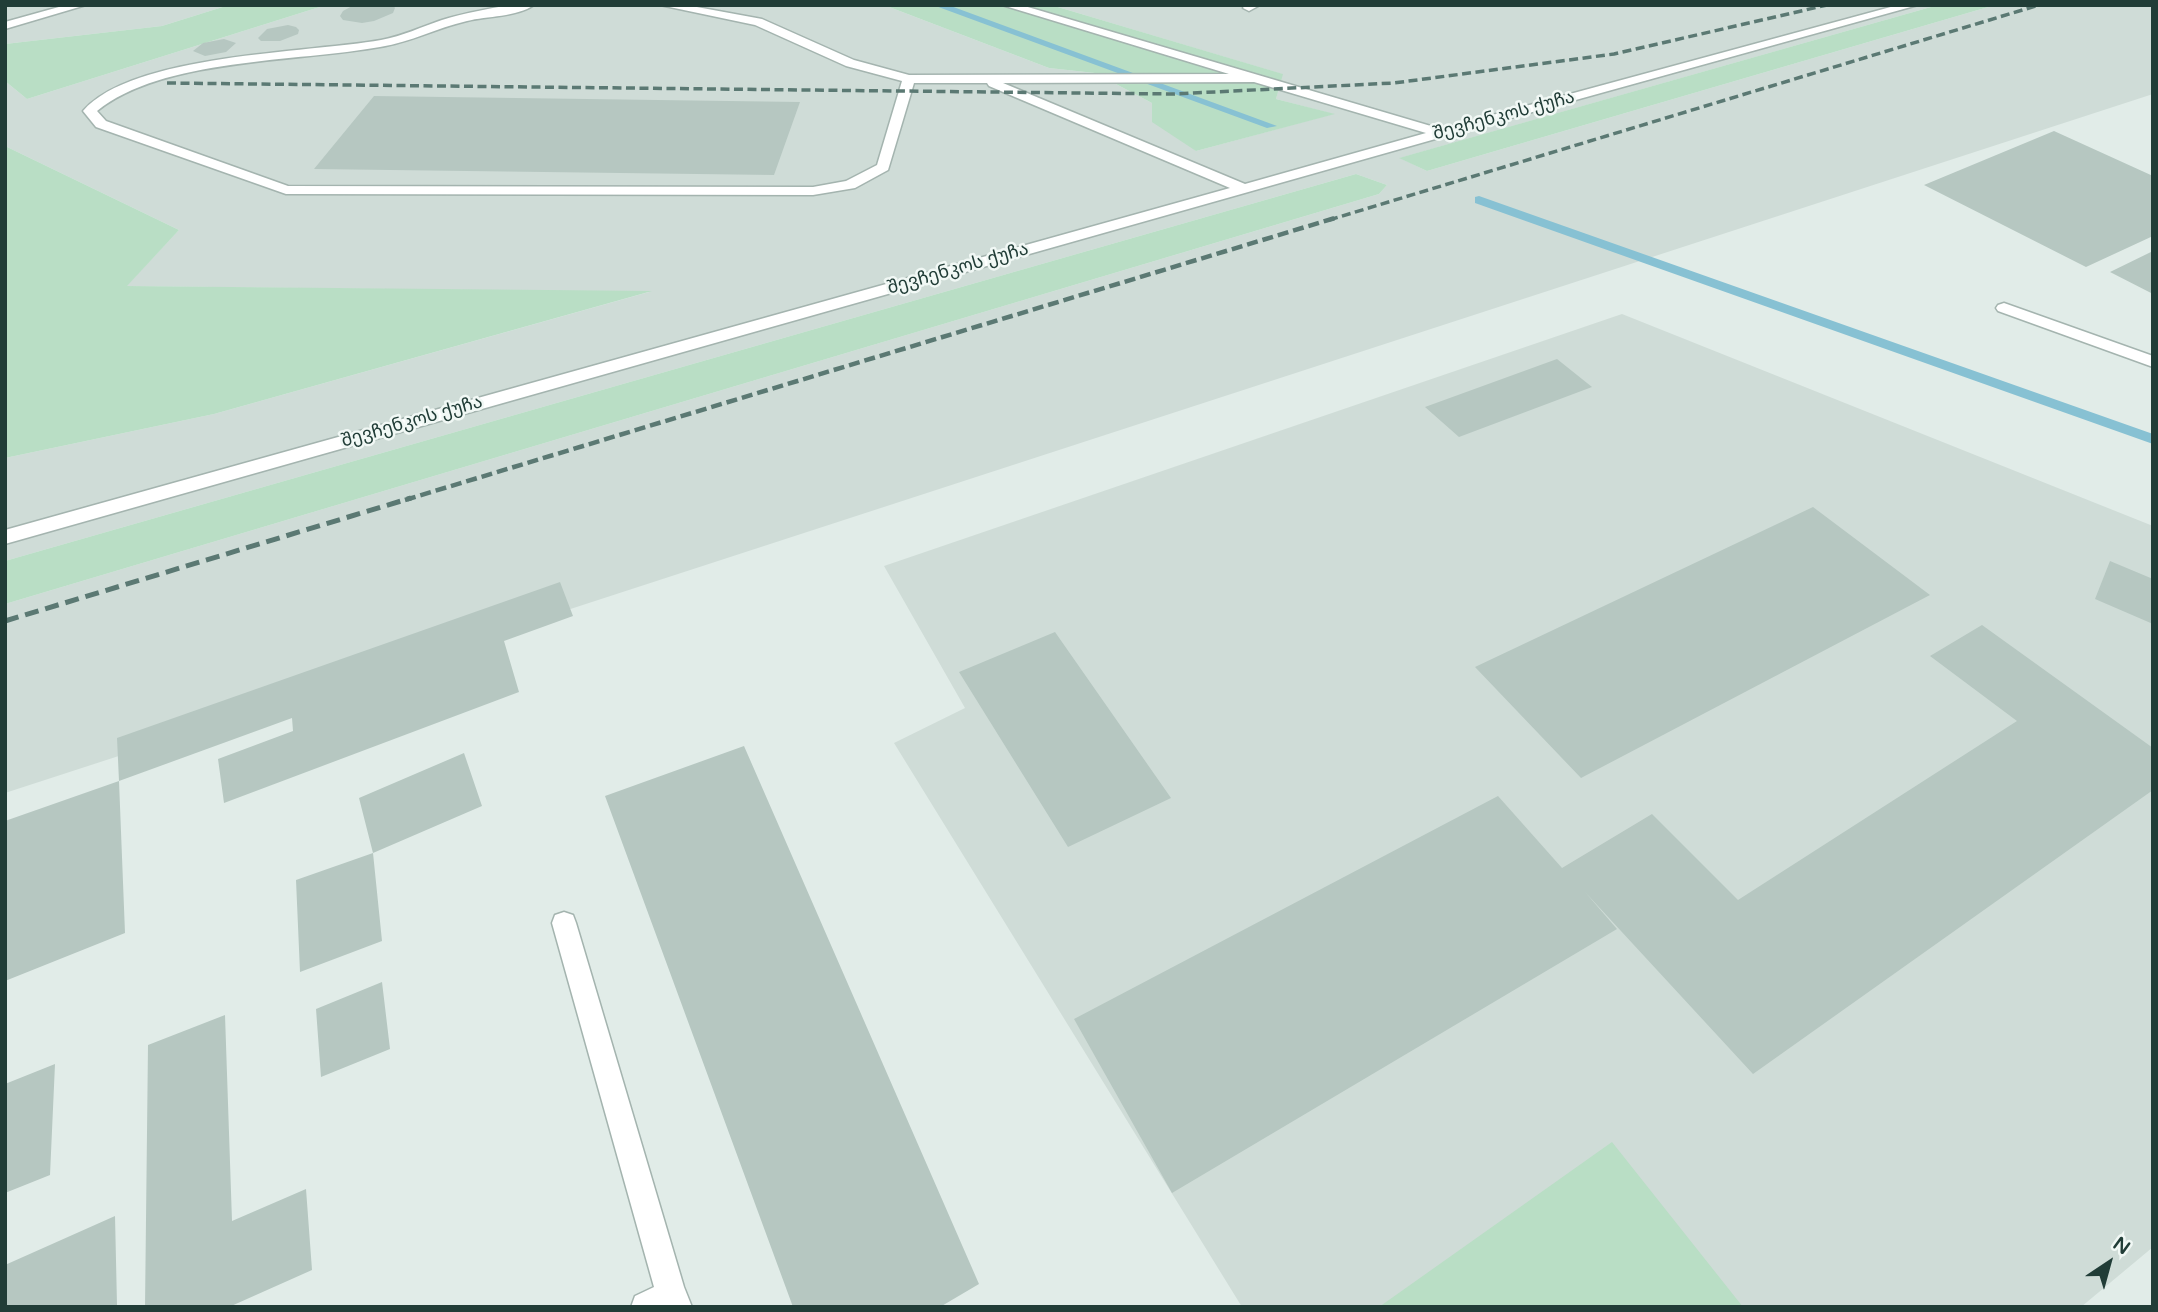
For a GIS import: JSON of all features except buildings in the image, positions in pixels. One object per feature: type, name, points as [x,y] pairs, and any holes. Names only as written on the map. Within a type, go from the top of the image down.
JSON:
[{"type":"street","points":[[5,26],[80,5]]},
{"type":"street","points":[[528,5],[449,22],[411,37],[363,46],[239,60],[183,72],[123,89],[97,100],[90,111],[101,124],[286,190],[813,191],[850,185],[883,167],[909,79]]},
{"type":"street","points":[[666,5],[758,22],[849,63],[909,79],[1257,78]]},
{"type":"street","points":[[1008,5],[1441,133]]},
{"type":"street","name":"შევჩენკოს ქუჩა","points":[[5,537],[1243,188],[1912,5]]},
{"type":"street","points":[[983,79],[1243,188]]},
{"type":"street","points":[[2004,308],[2153,362]]},
{"type":"street","points":[[564,923],[665,1303]]},
{"type":"shaded area","points":[[5,5],[229,5],[162,26],[5,44]]},
{"type":"shaded area","points":[[326,5],[884,5],[1049,68],[1095,73],[1152,103],[1196,151],[1333,114],[1276,99],[1282,74],[1051,5],[1938,5],[1400,158],[1427,171],[1995,5],[2153,5],[2153,94],[5,793],[5,604],[1379,194],[1387,185],[1356,174],[5,561],[5,458],[214,414],[649,292],[126,286],[179,230],[5,146],[5,81],[27,99]]},
{"type":"shaded area","points":[[1622,314],[2153,526],[2153,1247],[2081,1307],[1242,1307],[894,743],[965,708],[884,566]]},
{"type":"green space","points":[[229,5],[326,5],[27,99],[5,81],[5,44],[162,26]]},
{"type":"green space","points":[[884,5],[1051,5],[1283,74],[1276,99],[1335,114],[1196,151],[1152,122],[1152,103],[1095,73],[1049,68]]},
{"type":"green space","points":[[1938,5],[1995,5],[1427,171],[1399,158]]},
{"type":"green space","points":[[5,146],[179,230],[127,286],[652,291],[214,414],[5,458]]},
{"type":"green space","points":[[1356,174],[1387,185],[1379,194],[5,604],[5,561]]},
{"type":"green space","points":[[1612,1142],[1743,1307],[1379,1307]]},
{"type":"waterway","points":[[938,5],[1271,126]]},
{"type":"waterway","points":[[1479,200],[2153,439]]},
{"type":"railway","points":[[1664,5],[1718,5]]},
{"type":"railway","points":[[167,83],[1173,94],[1394,83],[1614,54],[1827,5]]},
{"type":"railway","points":[[1329,220],[2039,5]]},
{"type":"railway","points":[[405,500],[1335,218]]},
{"type":"railway","points":[[5,621],[411,498]]}]
